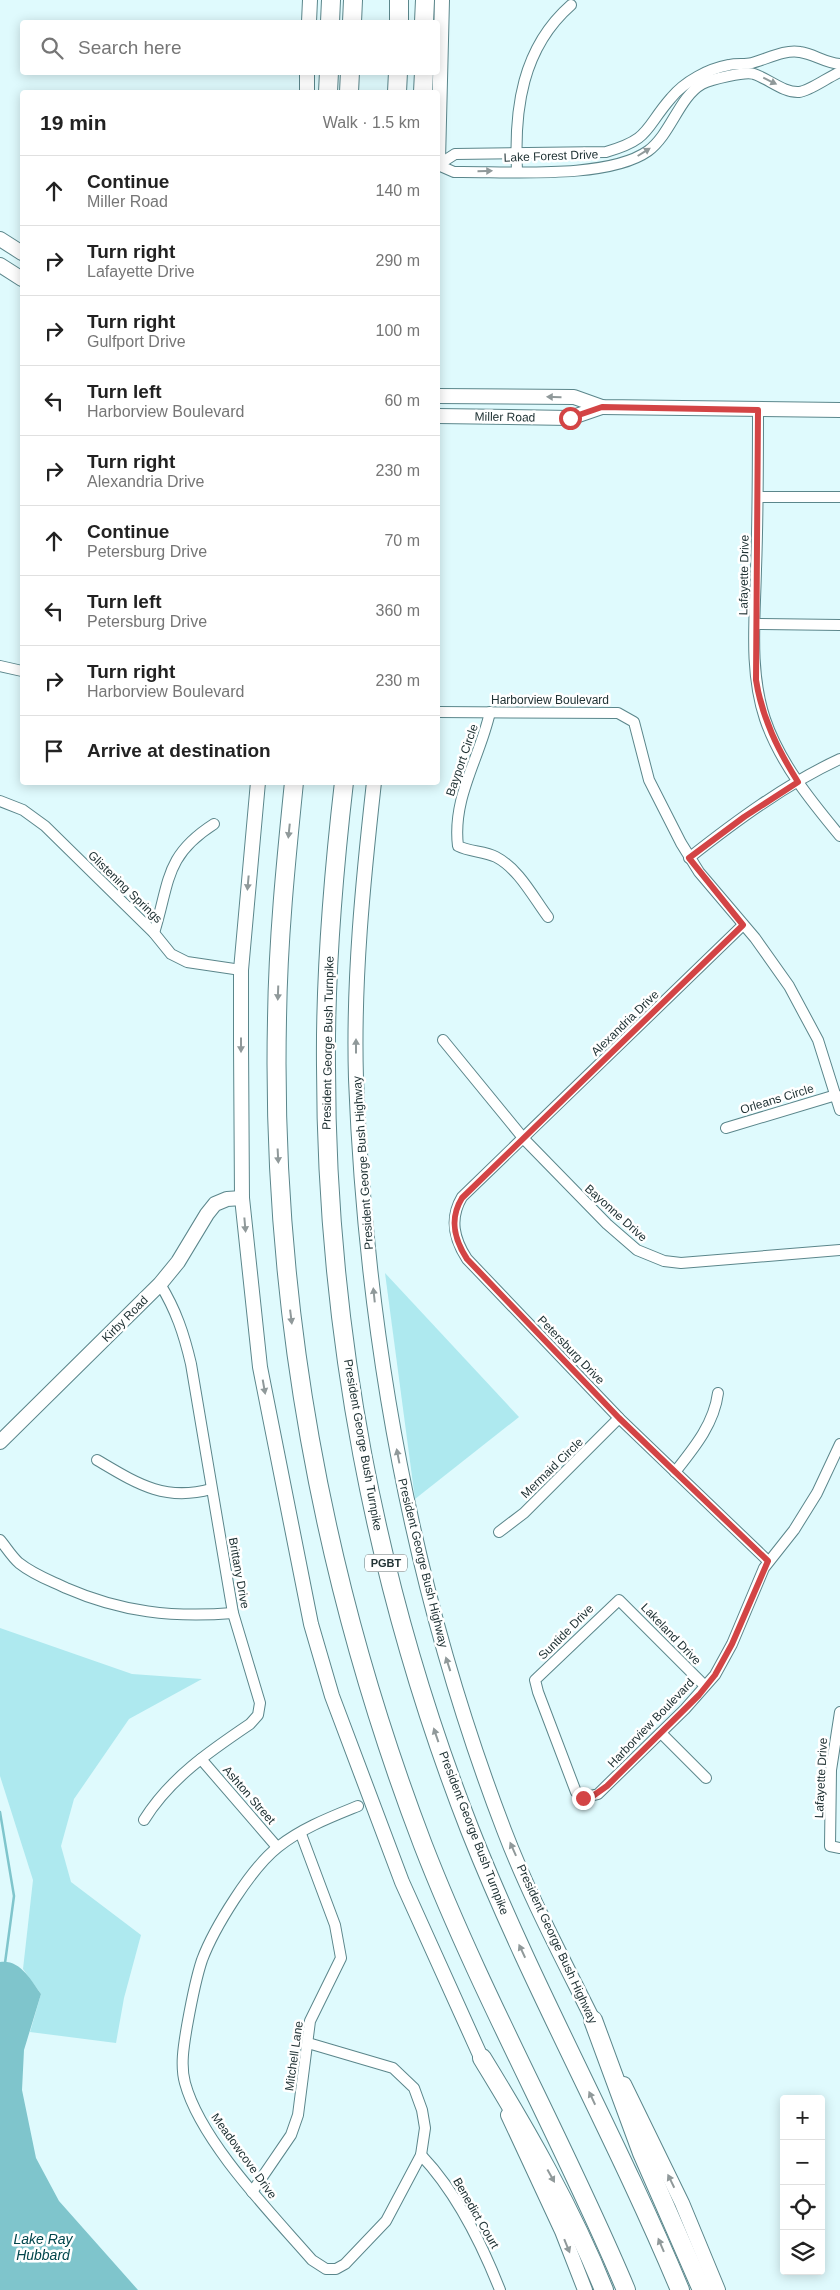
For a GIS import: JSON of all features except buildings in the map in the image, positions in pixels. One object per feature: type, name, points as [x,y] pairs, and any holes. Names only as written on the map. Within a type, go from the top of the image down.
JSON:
[{"type":"highway","points":[[330,20],[331,0]]},
{"type":"highway","points":[[352,20],[353,0]]},
{"type":"highway","points":[[399,0],[399,20]]},
{"type":"highway","points":[[424,20],[425,0]]},
{"type":"highway","points":[[328,90],[329,75]]},
{"type":"highway","points":[[349,90],[350,75]]},
{"type":"highway","points":[[397,90],[398,75]]},
{"type":"highway","points":[[423,90],[424,75]]},
{"type":"highway","points":[[294,785],[278,969],[278,1148],[284,1246],[295,1343],[324,1512],[344,1598],[370,1693],[424,1846],[461,1936],[626,2290]]},
{"type":"highway","name":"President George Bush Turnpike","points":[[344,785],[328,967],[326,1064],[328,1162],[342,1324],[356,1421],[375,1517],[416,1673],[469,1826],[507,1917],[642,2204],[680,2290]]},
{"type":"highway","points":[[593,2020],[642,2153],[702,2290]]},
{"type":"highway","points":[[482,2058],[520,2120],[561,2194],[604,2290]]},
{"type":"main road","points":[[309,20],[310,0]]},
{"type":"main road","points":[[440,90],[442,0]]},
{"type":"main road","points":[[307,75],[307,90]]},
{"type":"main road","points":[[0,239],[20,251]]},
{"type":"main road","points":[[0,266],[20,278]]},
{"type":"main road","name":"Miller Road","points":[[440,396],[574,397],[602,407],[840,410]]},
{"type":"main road","name":"Miller Road","points":[[440,416],[570,418],[602,407]]},
{"type":"main road","points":[[258,785],[241,970],[242,1198],[260,1367],[311,1624],[339,1714],[402,1882],[562,2231],[585,2290]]},
{"type":"main road","name":"President George Bush Highway","points":[[374,785],[360,918],[356,1078],[371,1271],[394,1437],[416,1544],[440,1639],[468,1728],[505,1831],[593,2020],[682,2203],[718,2290]]},
{"type":"main road","name":"Kirby Road","points":[[0,1442],[160,1284],[178,1262],[215,1204],[227,1199],[242,1198]]},
{"type":"street","points":[[517,171],[518,106],[538,44],[555,19],[571,6]]},
{"type":"street","name":"Lake Forest Drive","points":[[440,166],[454,172],[589,170],[630,160],[647,151],[664,137],[691,87],[708,71],[731,64],[750,64],[790,51],[801,52],[840,64]]},
{"type":"street","name":"Lake Forest Drive","points":[[440,164],[455,154],[606,152],[626,146],[641,137],[671,98],[691,87],[751,73],[790,91],[798,92],[807,90],[820,81],[840,72]]},
{"type":"street","name":"Lafayette Drive","points":[[758,410],[755,624],[756,680],[759,701],[773,738],[798,782],[840,836]]},
{"type":"street","points":[[758,497],[840,497]]},
{"type":"street","points":[[755,624],[840,625]]},
{"type":"street","points":[[0,666],[20,671]]},
{"type":"street","name":"Harborview Boulevard","points":[[440,712],[618,713],[634,722],[649,780],[689,858],[789,986],[818,1040],[840,1110]]},
{"type":"street","name":"Bayport Circle","points":[[490,712],[485,732],[461,795],[458,815],[458,846],[492,856],[506,865],[524,884],[548,917]]},
{"type":"street","points":[[689,858],[744,817],[819,768],[840,759]]},
{"type":"street","name":"Glistening Springs","points":[[0,801],[23,810],[45,826],[154,933],[171,954],[188,962],[224,969],[241,970]]},
{"type":"street","points":[[154,933],[170,870],[193,837],[214,824]]},
{"type":"street","name":"Alexandria Drive","points":[[524,1139],[743,925]]},
{"type":"street","name":"Bayonne Drive","points":[[443,1040],[524,1139],[628,1244],[650,1256],[664,1261],[680,1263],[840,1250]]},
{"type":"street","name":"Orleans Circle","points":[[726,1128],[836,1095]]},
{"type":"street","name":"Petersburg Drive","points":[[524,1139],[462,1198],[455,1209],[453,1224],[459,1247],[467,1259],[619,1418],[768,1561]]},
{"type":"street","name":"Brittany Drive","points":[[144,1820],[157,1798],[201,1759],[250,1724],[258,1715],[260,1703],[233,1613],[191,1364],[174,1306],[160,1284]]},
{"type":"street","points":[[675,1472],[705,1430],[716,1406],[718,1393]]},
{"type":"street","name":"Mermaid Circle","points":[[499,1532],[531,1506],[619,1418]]},
{"type":"street","name":"Harborview Boulevard","points":[[583,1798],[598,1794],[699,1695],[724,1662],[768,1561],[794,1530],[812,1501],[840,1444]]},
{"type":"street","points":[[97,1460],[136,1483],[156,1491],[184,1494],[211,1489]]},
{"type":"street","points":[[0,1540],[17,1562],[42,1578],[86,1597],[143,1613],[210,1615],[233,1613]]},
{"type":"street","name":"Lakeland Drive","points":[[619,1600],[705,1686]]},
{"type":"street","name":"Suntide Drive","points":[[583,1798],[576,1792],[535,1680],[619,1600]]},
{"type":"street","name":"Lafayette Drive","points":[[835,1847],[831,1770],[840,1712]]},
{"type":"street","points":[[661,1733],[706,1778]]},
{"type":"street","name":"Ashton Street","points":[[201,1759],[278,1848]]},
{"type":"street","name":"Meadowcove Drive","points":[[358,1806],[317,1822],[278,1848],[246,1883],[203,1958],[196,1980],[182,2061],[184,2081],[202,2121],[252,2192],[319,2266],[332,2270],[345,2264],[386,2221],[421,2155]]},
{"type":"street","name":"Mitchell Lane","points":[[252,2192],[291,2136],[298,2115],[310,2021],[340,1958],[335,1925],[301,1834]]},
{"type":"street","points":[[308,2043],[393,2068],[414,2088],[422,2110],[425,2128],[421,2155]]},
{"type":"street","name":"Benedict Court","points":[[421,2155],[440,2175],[485,2251],[500,2290]]},
{"type":"shaded area","points":[[385,1273],[519,1417],[415,1499]]},
{"type":"shaded area","points":[[0,1628],[132,1674],[202,1679],[129,1719],[74,1799],[61,1846],[71,1882],[141,1935],[124,1998],[116,2043],[30,2032],[41,1994],[23,1969],[33,1880],[0,1776]]},
{"type":"water","name":"Lake Ray Hubbard","points":[[0,1962],[7,1962],[19,1967],[41,1994],[24,2050],[22,2090],[36,2158],[59,2201],[138,2290],[0,2290]]},
{"type":"waterway","points":[[0,1812],[14,1896],[5,1963]]},
{"type":"route","points":[[570,418],[602,407],[758,410],[754,656],[756,680],[759,701],[766,721],[782,756],[798,782],[716,836],[689,858],[743,925],[462,1198],[455,1209],[453,1224],[455,1236],[459,1247],[467,1259],[619,1418],[768,1561],[724,1662],[715,1675],[699,1695],[607,1786],[598,1794],[590,1798],[583,1798]]}]
